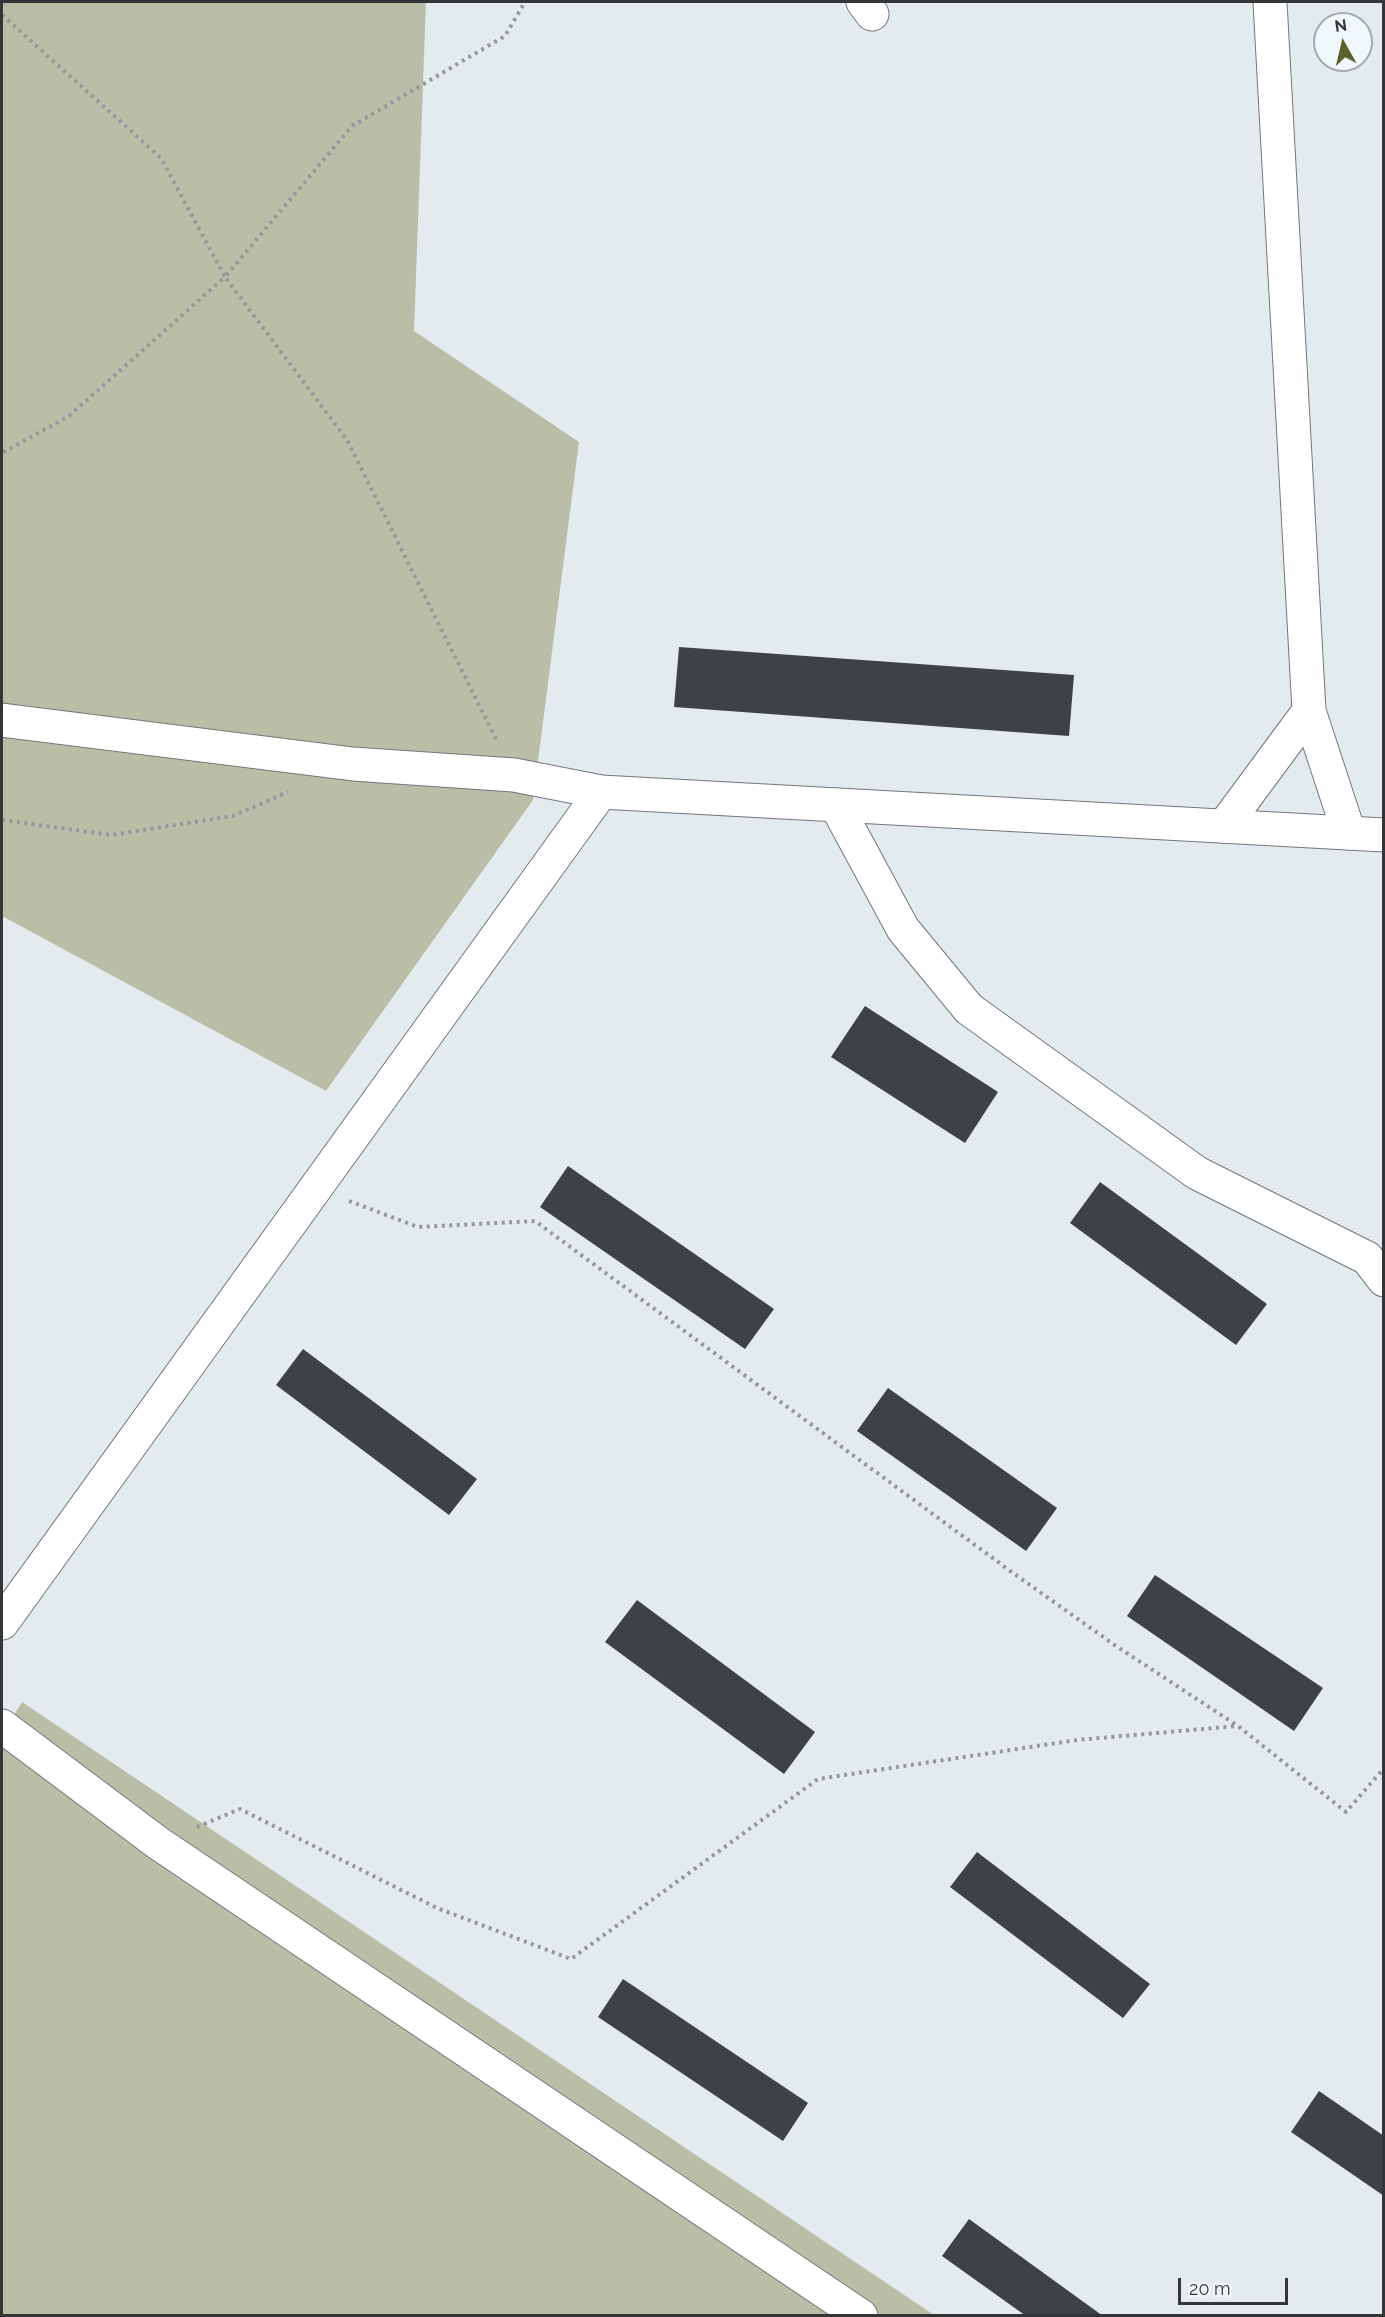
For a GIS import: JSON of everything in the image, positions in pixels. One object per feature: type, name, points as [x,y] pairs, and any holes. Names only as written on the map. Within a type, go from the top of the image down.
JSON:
[{"type":"street","points":[[1270,2],[1309,711],[1349,833]]},
{"type":"street","points":[[1224,826],[1309,711]]},
{"type":"street","points":[[2,720],[353,764],[514,775],[600,792],[1383,835]]},
{"type":"street","points":[[2,1623],[600,792]]},
{"type":"street","points":[[837,805],[903,929],[969,1009],[1197,1173],[1378,1264]]},
{"type":"street","points":[[2,1726],[158,1843],[861,2316]]},
{"type":"path","points":[[2,453],[69,416],[225,277],[352,126],[505,36],[525,2]]},
{"type":"path","points":[[2,15],[161,158],[225,277],[347,440],[514,775]]},
{"type":"path","points":[[2,820],[111,835],[232,816],[298,788]]},
{"type":"path","points":[[315,1188],[418,1227],[535,1221],[1013,1573],[1116,1646],[1238,1726],[1346,1812],[1383,1768]]},
{"type":"path","points":[[158,1843],[240,1809],[437,1908],[571,1959],[818,1779],[1077,1740],[1238,1726]]},
{"type":"green space","points":[[2,2],[426,2],[414,331],[579,442],[533,800],[326,1091],[2,916]]},
{"type":"green space","points":[[22,1702],[934,2315],[2,2315],[2,1735]]},
{"type":"building","points":[[679,647],[1074,675],[1069,736],[674,707]]},
{"type":"building","points":[[865,1006],[998,1092],[965,1143],[831,1057]]},
{"type":"building","points":[[568,1166],[774,1309],[745,1349],[540,1207]]},
{"type":"building","points":[[1100,1182],[1267,1304],[1236,1345],[1070,1223]]},
{"type":"building","points":[[303,1349],[477,1479],[449,1515],[276,1385]]},
{"type":"building","points":[[888,1388],[1057,1508],[1026,1551],[857,1431]]},
{"type":"building","points":[[1155,1575],[1323,1688],[1294,1731],[1127,1616]]},
{"type":"building","points":[[637,1600],[815,1732],[784,1774],[605,1642]]},
{"type":"building","points":[[977,1852],[1150,1984],[1123,2018],[950,1887]]},
{"type":"building","points":[[623,1979],[808,2103],[783,2141],[598,2017]]},
{"type":"building","points":[[1319,2091],[1384,2136],[1384,2196],[1291,2132]]},
{"type":"building","points":[[969,2219],[1103,2316],[1026,2316],[942,2256]]}]
